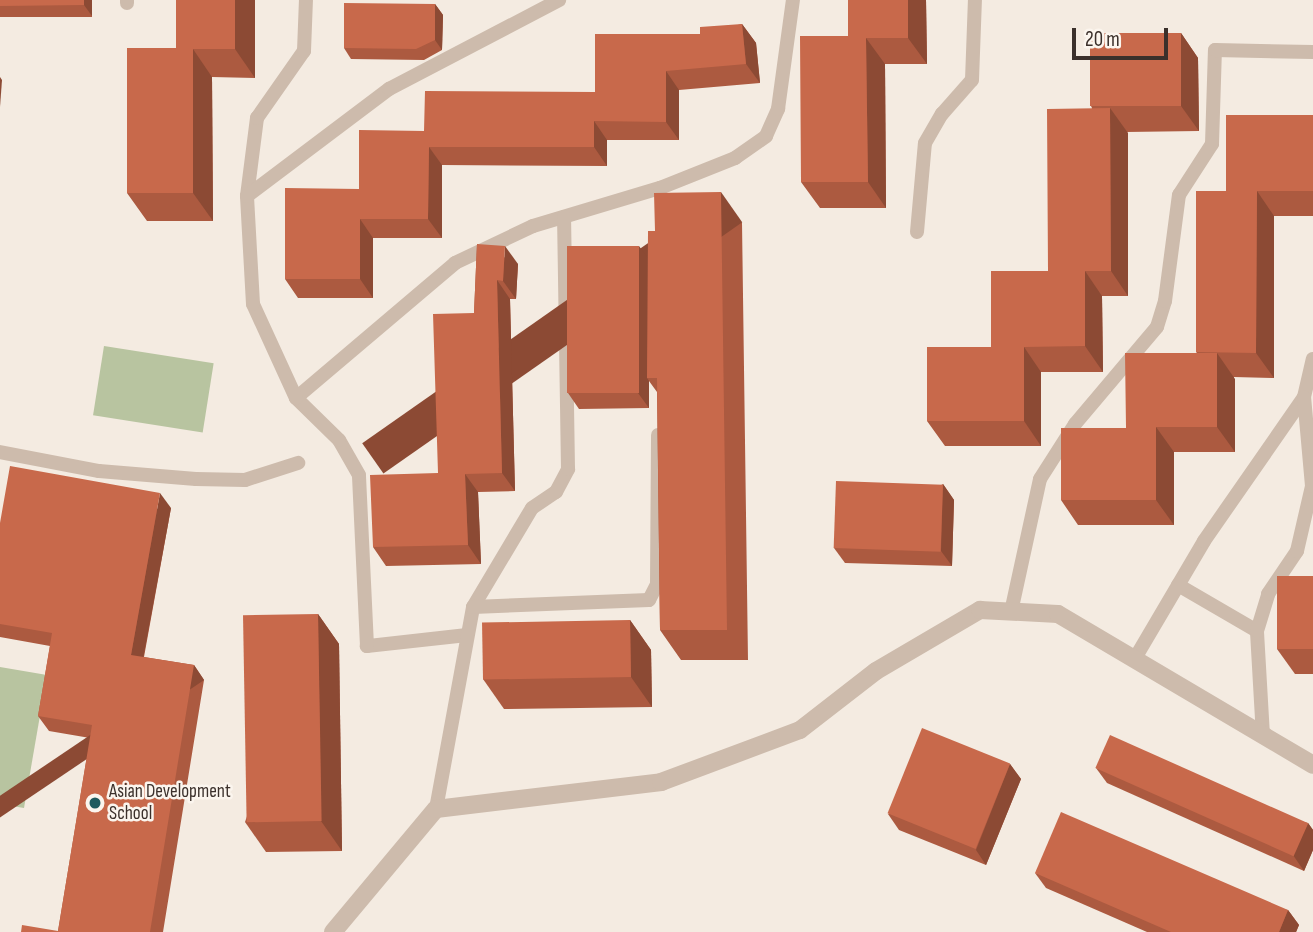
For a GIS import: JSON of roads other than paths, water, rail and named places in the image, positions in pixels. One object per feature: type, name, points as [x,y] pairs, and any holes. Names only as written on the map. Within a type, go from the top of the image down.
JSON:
[{"type":"street","points":[[333,932],[436,809],[661,782],[800,730],[876,671],[980,610],[1058,614],[1313,765]]},
{"type":"lane","points":[[306,0],[304,51],[257,118],[247,196],[253,304],[296,398],[339,440],[359,475],[367,646],[467,635]]},
{"type":"lane","points":[[247,196],[388,89],[559,0]]},
{"type":"lane","points":[[296,398],[455,263],[533,226],[660,195],[735,159],[766,136],[778,109],[793,0]]},
{"type":"lane","points":[[917,232],[925,143],[942,114],[972,80],[975,0]]},
{"type":"lane","points":[[1010,612],[1040,479],[1075,424],[1157,327],[1165,301],[1180,195],[1212,144],[1215,50],[1313,52]]},
{"type":"lane","points":[[436,809],[472,607],[532,508],[556,492],[568,469],[564,217]]},
{"type":"lane","points":[[1264,736],[1257,631],[1268,594],[1297,551],[1312,486],[1304,397],[1313,359]]},
{"type":"lane","points":[[1134,660],[1178,586],[1304,397]]},
{"type":"lane","points":[[472,607],[634,604],[649,600],[656,584],[658,421]]},
{"type":"lane","points":[[0,452],[99,471],[195,479],[245,480],[298,463]]},
{"type":"lane","points":[[1178,586],[1257,631]]},
{"type":"place","name":"Asian Development School","points":[[95,803]]}]
